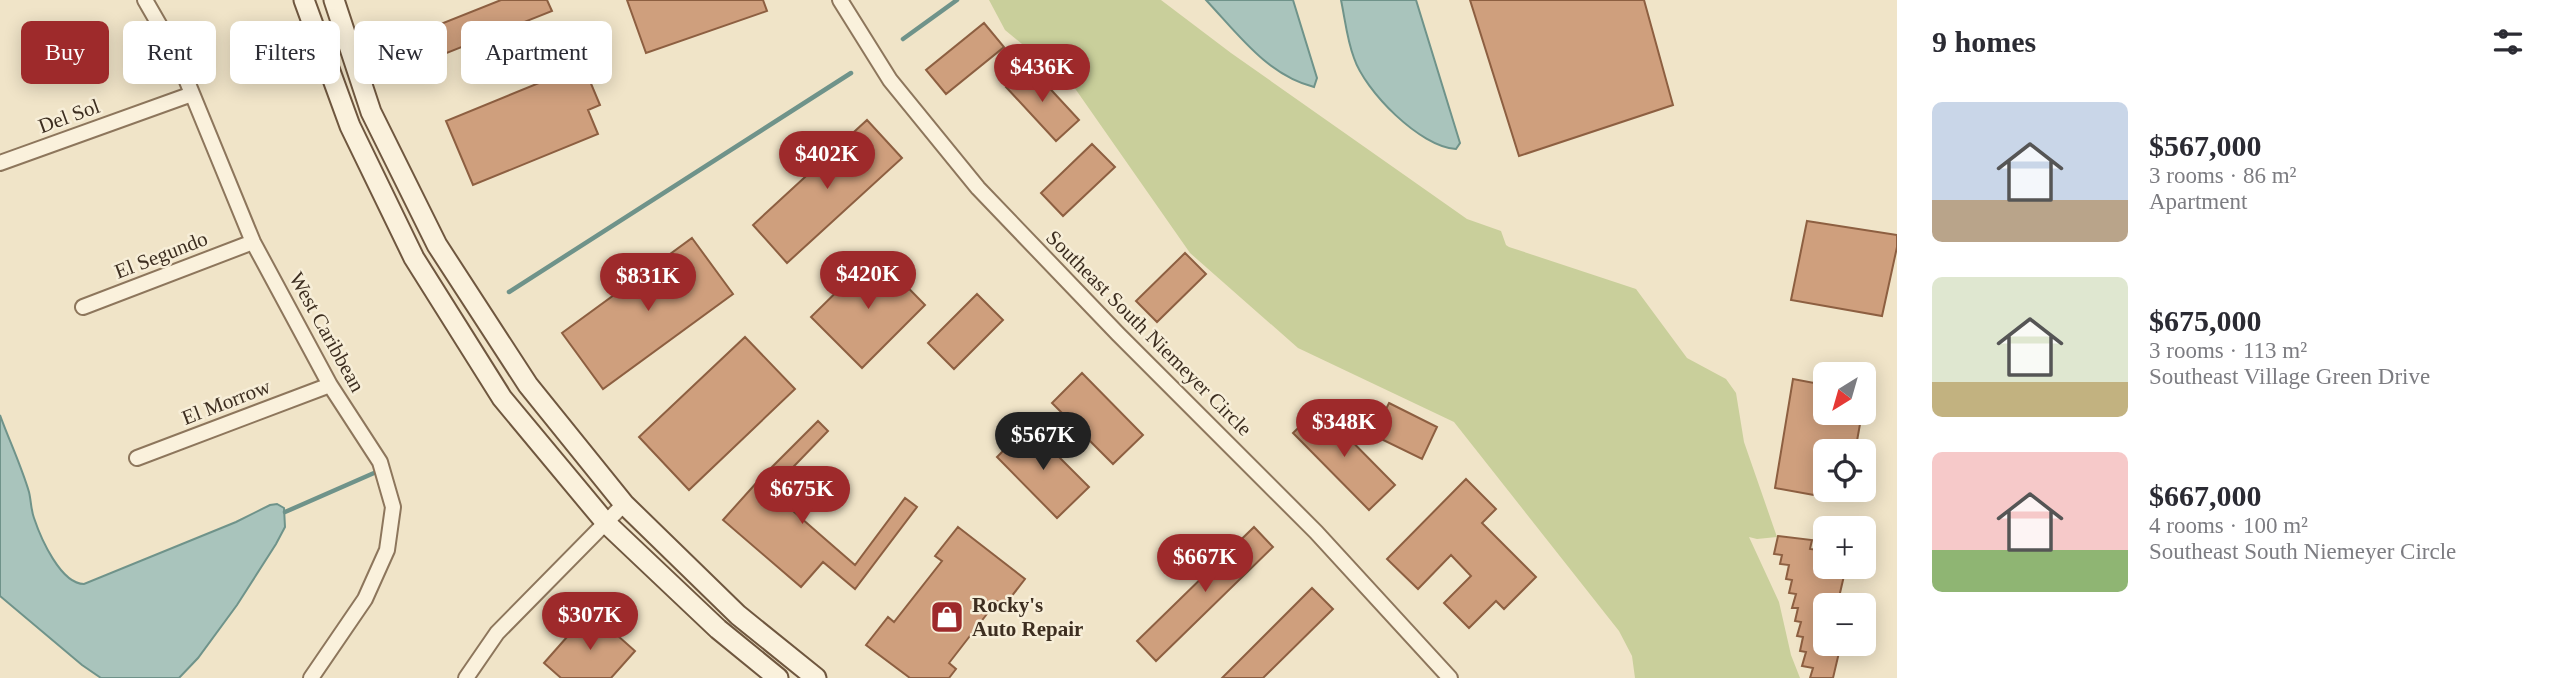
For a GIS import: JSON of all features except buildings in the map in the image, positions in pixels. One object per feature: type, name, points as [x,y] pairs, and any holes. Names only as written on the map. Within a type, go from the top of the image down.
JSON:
[{"type":"street","name":"West Caribbean","points":[[145,0],[174,52],[253,242],[330,385],[380,462],[393,507],[387,550],[365,599],[311,678]]},
{"type":"street","points":[[304,0],[350,126],[414,258],[502,398],[606,523],[718,629],[778,678]]},
{"type":"street","points":[[334,0],[371,112],[437,246],[528,385],[624,504],[738,615],[816,678]]},
{"type":"street","name":"Southeast South Niemeyer Circle","points":[[840,0],[890,80],[978,188],[1118,334],[1317,533],[1450,678]]},
{"type":"street","name":"Del Sol","points":[[0,163],[192,94]]},
{"type":"street","name":"El Segundo","points":[[83,307],[253,242]]},
{"type":"street","name":"El Morrow","points":[[137,458],[330,385]]},
{"type":"street","points":[[466,678],[497,633],[624,504]]},
{"type":"green space","points":[[989,0],[1161,0],[1231,53],[1467,219],[1501,231],[1509,247],[1636,289],[1687,358],[1726,379],[1736,393],[1744,442],[1777,537],[1749,537],[1779,602],[1791,655],[1800,678],[1635,678],[1632,656],[1619,631],[1454,422],[1298,348],[1190,253],[1074,87],[1005,30]]},
{"type":"water","points":[[1206,0],[1293,0],[1317,78],[1314,87],[1282,73],[1254,52]]},
{"type":"water","points":[[1341,0],[1416,0],[1460,143],[1456,149],[1426,139],[1396,115],[1370,86],[1352,51]]},
{"type":"water","points":[[0,415],[26,482],[33,515],[42,537],[60,569],[76,582],[84,584],[236,522],[270,505],[277,504],[284,508],[285,527],[276,544],[237,605],[198,658],[179,678],[101,678],[0,596]]},
{"type":"waterway","points":[[903,39],[957,0]]},
{"type":"waterway","points":[[509,292],[851,73]]},
{"type":"waterway","points":[[285,512],[374,473]]},
{"type":"place","name":"Rocky's Auto Repair","points":[[947,617]]}]
